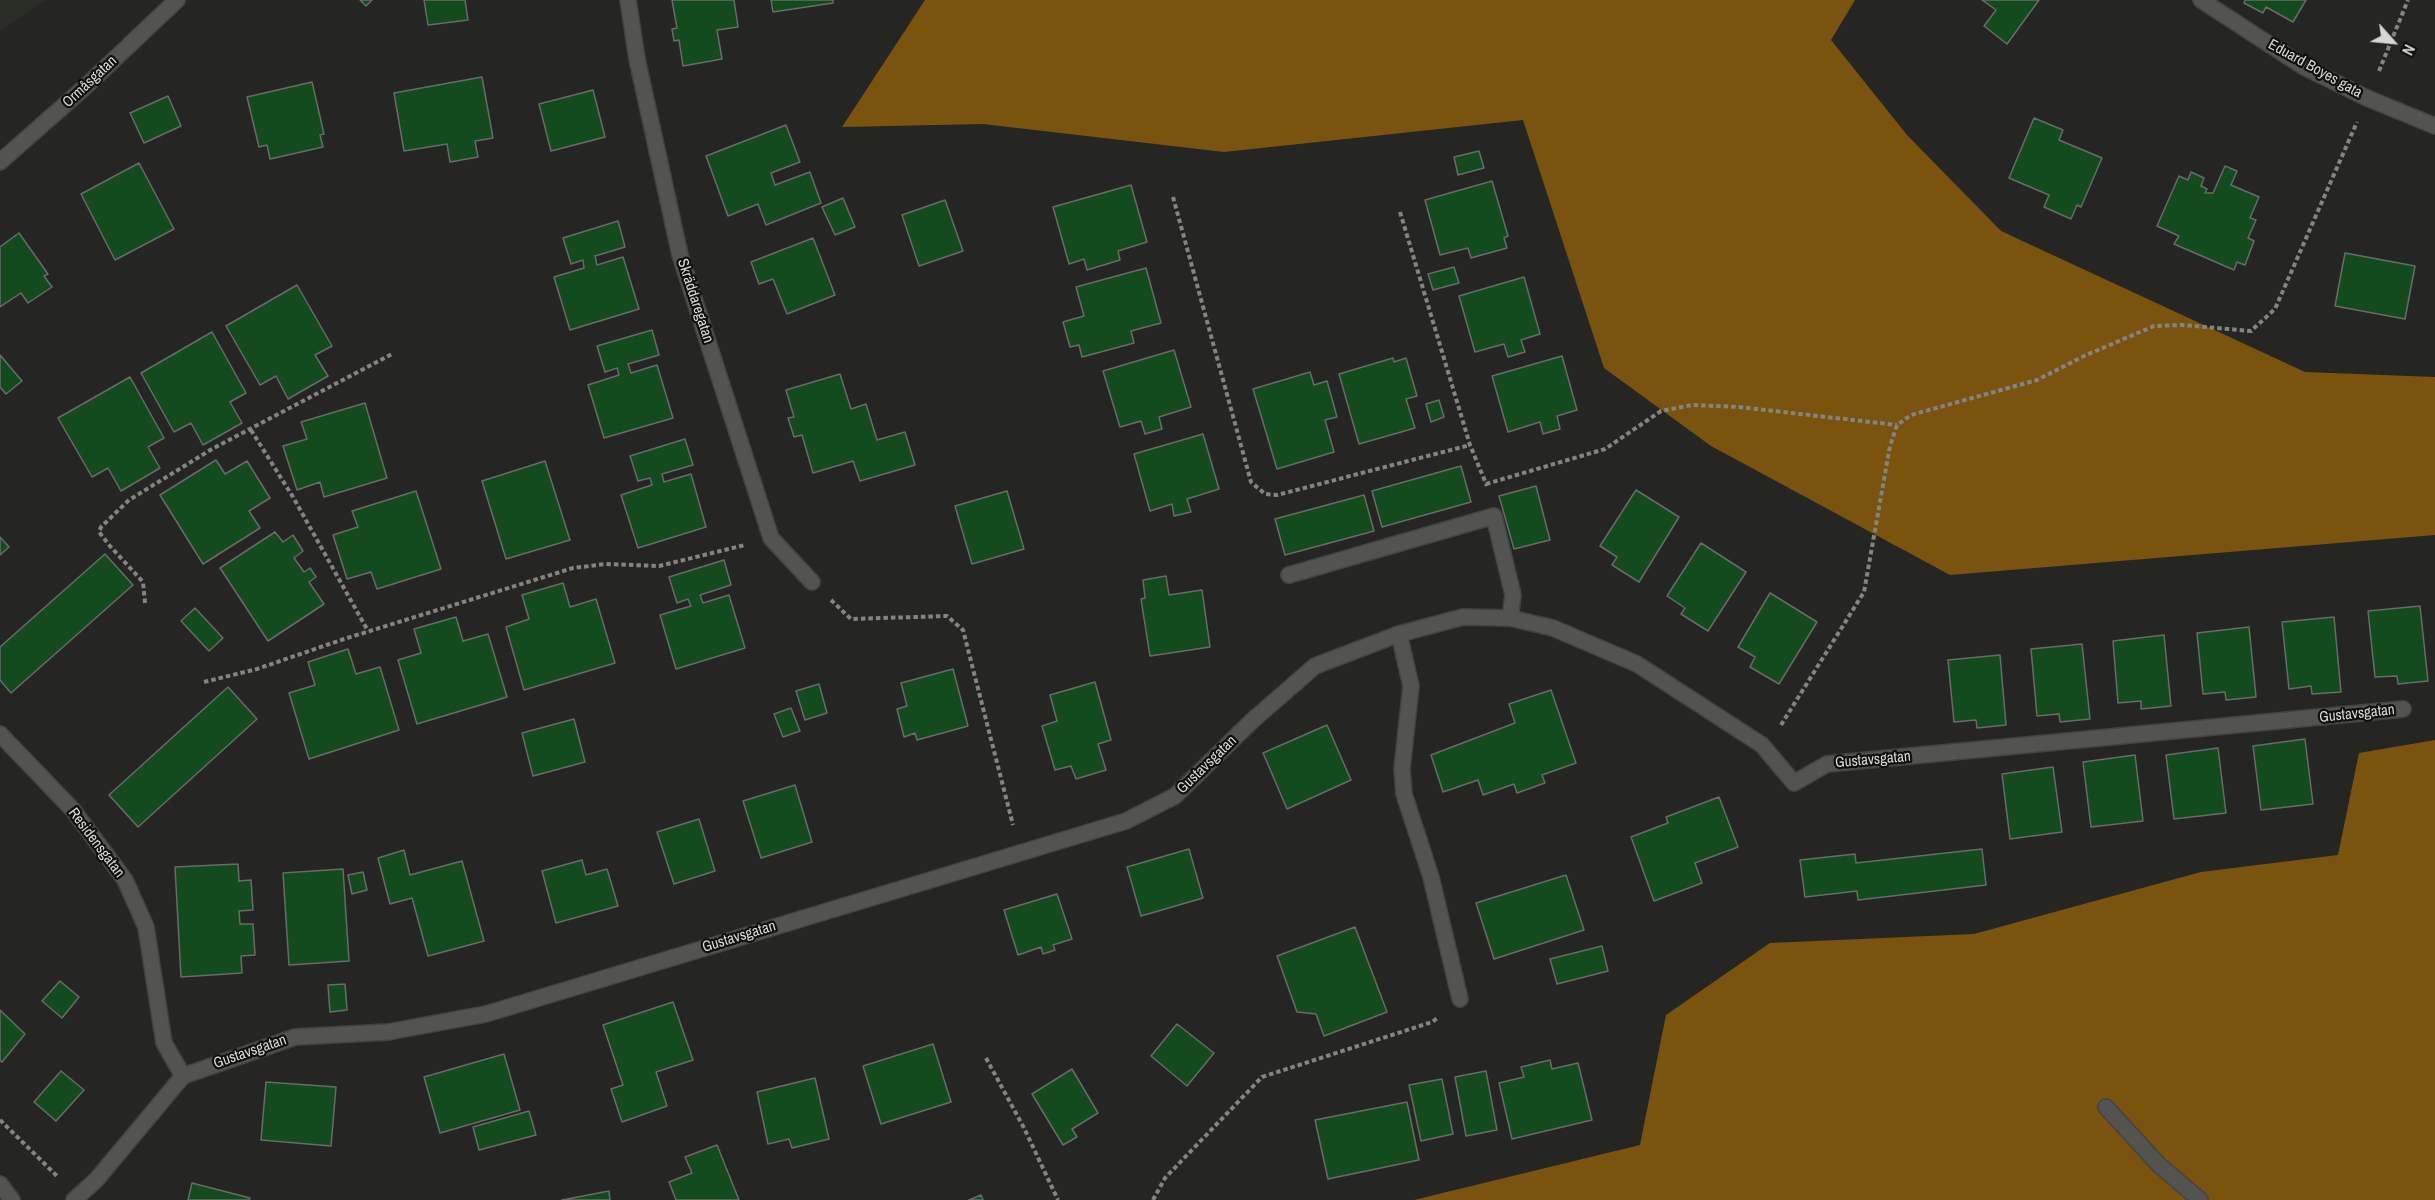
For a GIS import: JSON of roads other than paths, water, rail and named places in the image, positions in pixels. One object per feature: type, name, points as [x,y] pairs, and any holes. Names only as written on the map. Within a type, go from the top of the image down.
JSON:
[{"type":"street","name":"Ormåsgatan","points":[[0,162],[85,87],[177,0]]},
{"type":"street","name":"Skräddaregatan","points":[[628,0],[637,59],[680,255],[771,538],[812,582]]},
{"type":"street","name":"Eduard Boyes gata","points":[[2201,0],[2304,67],[2367,98],[2435,126]]},
{"type":"street","points":[[1289,575],[1494,516],[1513,595],[1510,618]]},
{"type":"street","name":"Gustavsgatan","points":[[183,1076],[295,1036],[388,1032],[486,1014],[1126,821],[1175,796],[1253,720],[1315,666],[1399,634],[1463,617],[1510,618],[1553,628],[1637,664],[1762,745],[1794,783],[1827,764],[2403,709]]},
{"type":"street","points":[[1399,634],[1411,687],[1402,769],[1404,794],[1431,877],[1460,999]]},
{"type":"street","name":"Residensgatan","points":[[0,734],[73,810],[125,880],[146,927],[164,1043],[183,1076]]},
{"type":"street","points":[[75,1199],[97,1179],[183,1076]]},
{"type":"street","points":[[2106,1107],[2158,1164],[2200,1200]]},
{"type":"street","points":[[0,1184],[12,1200]]}]
